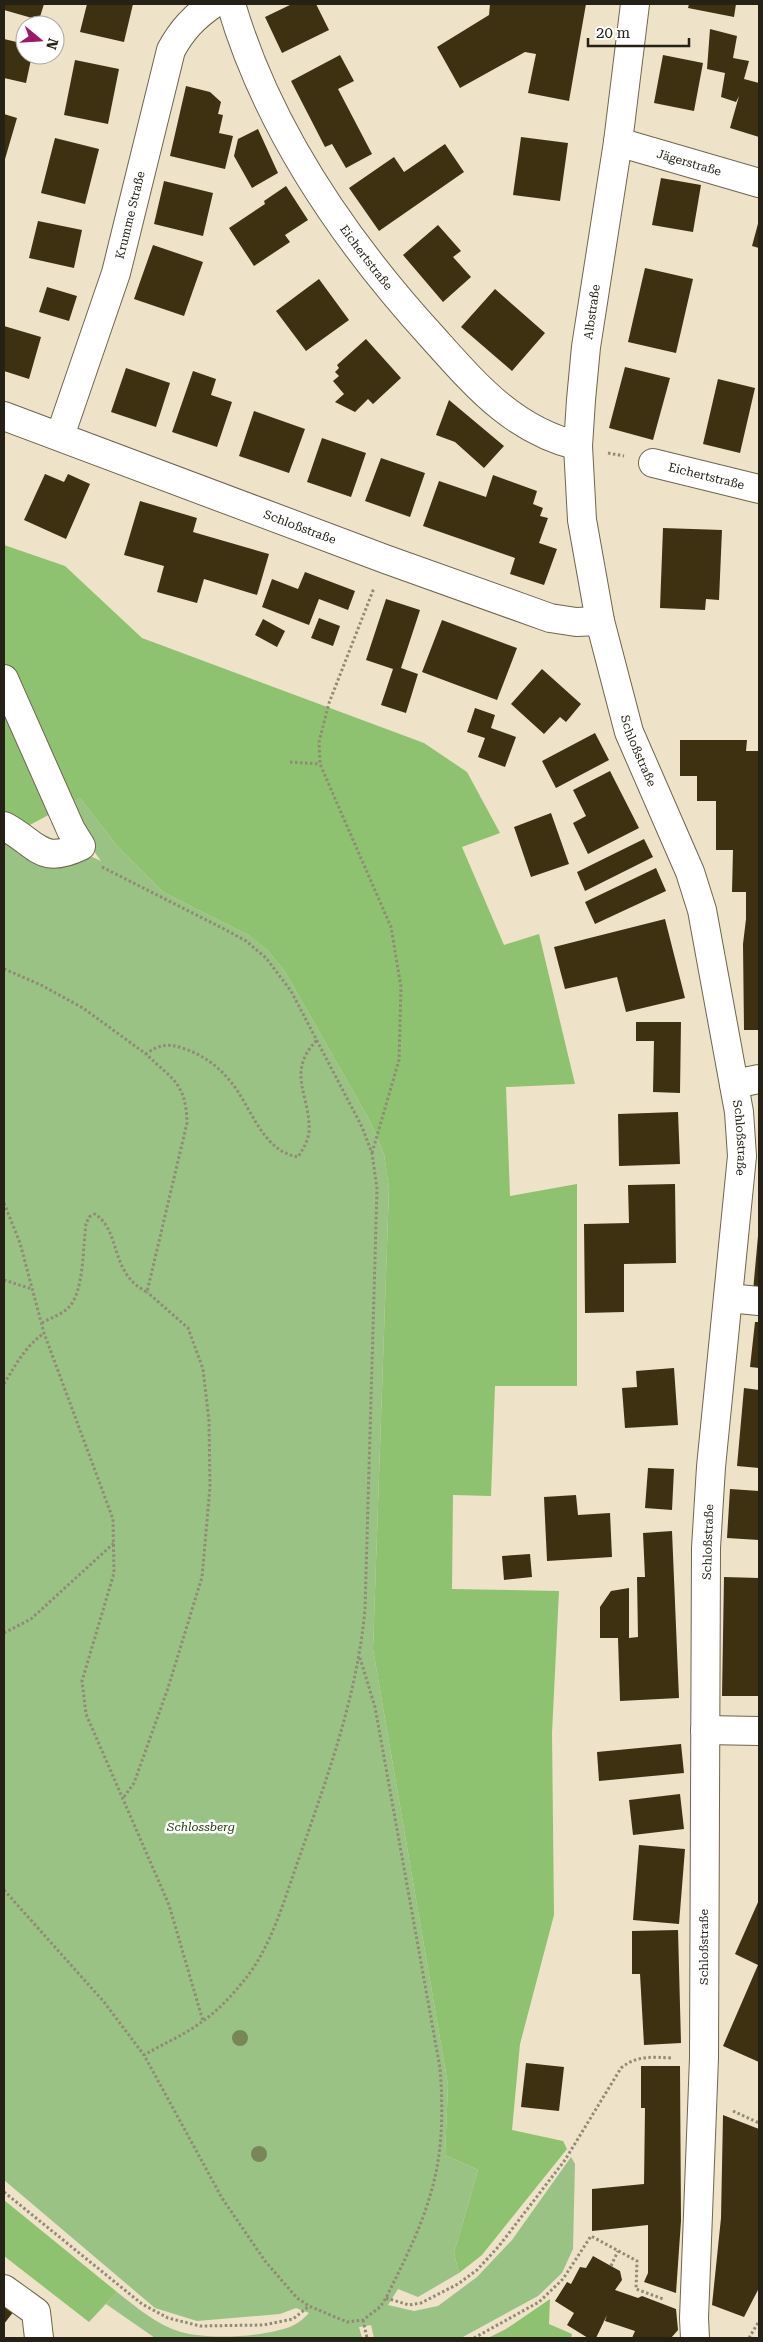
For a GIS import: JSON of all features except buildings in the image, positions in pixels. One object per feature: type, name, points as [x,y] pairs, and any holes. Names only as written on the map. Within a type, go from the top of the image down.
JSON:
[{"type":"street","name":"Krumme Straße","points":[[60,436],[116,273],[171,50],[182,30],[196,15],[213,4]]},
{"type":"street","name":"Eichertstraße","points":[[231,4],[246,46],[286,134],[332,210],[402,303],[449,355],[492,399],[515,419],[537,432],[578,446]]},
{"type":"street","name":"Albstraße","points":[[600,621],[582,520],[578,446],[586,346],[618,142],[635,4]]},
{"type":"street","name":"Jägerstraße","points":[[618,142],[759,183]]},
{"type":"street","name":"Schloßstraße","points":[[4,416],[385,559],[550,618],[576,622],[600,621],[630,732],[684,855],[702,910],[746,1081],[739,1112],[742,1156],[711,1466],[706,1548],[704,2058],[694,2318],[695,2338]]},
{"type":"street","name":"Eichertstraße","points":[[653,463],[759,489]]},
{"type":"street","points":[[4,679],[71,830],[81,846],[66,853],[53,855],[44,853],[4,826]]},
{"type":"street","points":[[728,1298],[759,1301]]},
{"type":"street","points":[[705,1730],[759,1731]]},
{"type":"street","points":[[4,2288],[36,2312],[39,2338]]},
{"type":"path","points":[[578,446],[653,463]]},
{"type":"path","points":[[372,1153],[399,1060],[401,987],[390,927],[320,764],[319,742],[329,703],[385,559]]},
{"type":"path","points":[[290,762],[320,764]]},
{"type":"path","points":[[81,846],[100,866],[226,930],[246,942],[266,958],[291,991],[362,1127],[372,1153],[377,1189],[364,1609],[359,1657],[352,1696],[328,1775],[279,1915],[247,1977],[203,2021],[144,2055]]},
{"type":"path","points":[[4,969],[41,985],[83,1008],[146,1054],[181,1088],[186,1102],[187,1123],[147,1292]]},
{"type":"path","points":[[146,1054],[155,1047],[171,1044],[194,1051],[214,1064],[232,1083],[268,1140],[286,1155],[298,1157],[306,1145],[309,1133],[300,1079],[302,1062],[306,1051],[317,1040]]},
{"type":"path","points":[[4,1203],[20,1243],[44,1332],[113,1519],[115,1543],[114,1573],[82,1681],[86,1714],[170,1905],[203,2021]]},
{"type":"path","points":[[42,1323],[69,1308],[74,1298],[78,1286],[86,1224],[89,1217],[95,1214],[106,1225],[121,1266],[128,1278],[188,1328],[203,1369],[209,1421],[210,1486],[202,1577],[168,1688],[134,1783],[123,1797]]},
{"type":"path","points":[[4,1280],[32,1290]]},
{"type":"path","points":[[4,1384],[19,1357],[30,1343],[44,1332]]},
{"type":"path","points":[[4,1633],[31,1619],[61,1594],[115,1543]]},
{"type":"path","points":[[4,1890],[104,2002],[144,2055],[222,2198],[265,2261],[297,2298],[309,2306],[347,2322],[363,2320],[380,2307],[386,2298],[414,2239],[434,2184],[441,2134],[442,2093],[440,2068],[375,1707],[359,1657]]},
{"type":"path","points":[[386,2298],[409,2304],[421,2303],[458,2284],[477,2270],[499,2246],[565,2160],[620,2068],[630,2060],[644,2057]]},
{"type":"path","points":[[4,2192],[142,2304],[168,2318],[200,2326],[263,2325],[293,2319],[309,2306]]},
{"type":"path","points":[[474,2338],[539,2302],[563,2279],[591,2236],[637,2262],[636,2290],[666,2301]]},
{"type":"path","points":[[611,2266],[618,2251]]},
{"type":"path","points":[[363,2320],[367,2338]]},
{"type":"path","points":[[749,2338],[759,2321]]},
{"type":"green space","points":[[4,545],[65,566],[142,638],[424,743],[467,772],[500,833],[462,847],[504,945],[539,934],[575,1084],[506,1087],[510,1196],[577,1184],[577,1386],[495,1386],[491,1496],[453,1495],[452,1589],[559,1591],[552,1733],[554,1915],[520,2044],[512,2130],[563,2141],[567,2149],[482,2255],[459,2273],[454,2253],[478,2170],[445,2155],[448,2085],[373,1649],[389,1188],[384,1154],[370,1121],[284,970],[267,950],[248,935],[163,892],[117,846],[80,798],[28,826],[4,816]]},
{"type":"green space","name":"Schlossberg","points":[[80,798],[117,846],[163,892],[248,935],[267,950],[284,970],[370,1121],[384,1154],[389,1188],[373,1649],[448,2085],[445,2155],[478,2170],[454,2253],[459,2273],[418,2297],[398,2289],[388,2305],[414,2311],[438,2306],[477,2277],[512,2240],[571,2157],[575,2164],[573,2249],[562,2273],[538,2296],[461,2338],[374,2338],[371,2325],[359,2327],[362,2338],[155,2338],[106,2304],[117,2292],[155,2320],[172,2329],[206,2336],[255,2335],[270,2332],[294,2325],[309,2313],[296,2308],[280,2314],[197,2321],[155,2308],[4,2180],[4,816],[101,861],[88,843],[67,805]]},
{"type":"green space","points":[[4,2200],[117,2292],[89,2322],[4,2256]]},
{"type":"green space","points":[[550,2299],[549,2324],[572,2334],[571,2338],[488,2338],[506,2329]]}]
